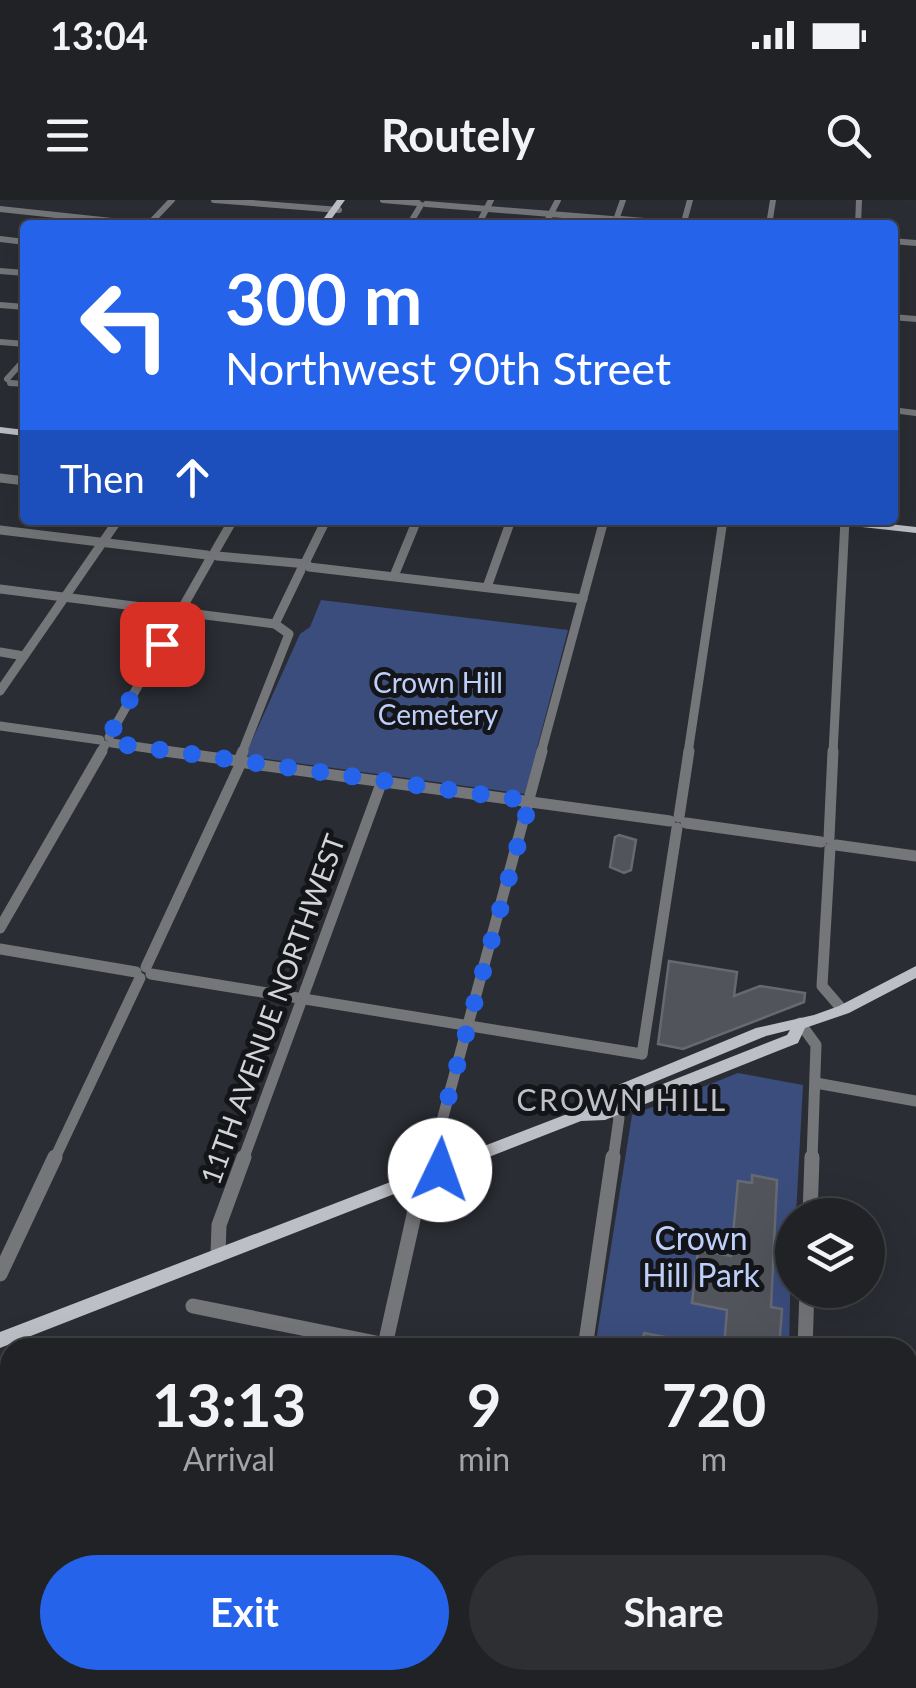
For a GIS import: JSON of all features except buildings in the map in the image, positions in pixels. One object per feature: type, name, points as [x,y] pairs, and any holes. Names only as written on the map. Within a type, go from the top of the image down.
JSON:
[{"type":"main road","points":[[329,220],[343,200]]},
{"type":"main road","points":[[877,525],[916,530]]},
{"type":"main road","points":[[580,1115],[592,1102],[786,1022],[800,1024],[841,1008],[916,971]]},
{"type":"main road","points":[[5,1338],[580,1115],[600,1116],[794,1039],[800,1024]]},
{"type":"street","points":[[153,220],[172,200]]},
{"type":"street","points":[[214,200],[336,210]]},
{"type":"street","points":[[382,200],[616,220],[623,200]]},
{"type":"street","points":[[481,220],[491,200]]},
{"type":"street","points":[[548,220],[558,200]]},
{"type":"street","points":[[0,210],[115,220]]},
{"type":"street","points":[[3,383],[20,364]]},
{"type":"street","points":[[0,691],[115,525]]},
{"type":"street","points":[[0,928],[229,525]]},
{"type":"street","points":[[275,624],[324,525]]},
{"type":"street","points":[[394,576],[415,525]]},
{"type":"street","points":[[487,587],[509,525]]},
{"type":"street","points":[[440,1170],[440,1128],[603,525]]},
{"type":"street","points":[[655,1076],[642,1054],[722,525]]},
{"type":"street","points":[[841,1008],[822,986],[845,525]]},
{"type":"street","points":[[0,530],[583,600]]},
{"type":"street","points":[[0,589],[275,624],[289,634],[239,763],[0,1274]]},
{"type":"street","points":[[0,652],[24,656]]},
{"type":"street","points":[[0,726],[239,763],[916,856]]},
{"type":"street","name":"11TH AVENUE NORTHWEST","points":[[218,1255],[219,1225],[382,781]]},
{"type":"street","points":[[0,949],[642,1054]]},
{"type":"street","points":[[800,1024],[816,1045],[811,1198]]},
{"type":"street","points":[[816,1083],[916,1101]]},
{"type":"street","points":[[586,1338],[619,1118],[615,1110]]},
{"type":"street","points":[[388,1338],[416,1206],[412,1180]]},
{"type":"street","points":[[193,1306],[352,1338]]},
{"type":"street","points":[[805,1338],[806,1308]]},
{"type":"green space","name":"Crown Hill Cemetery","points":[[321,600],[568,630],[525,794],[245,756],[300,634],[310,627]]},
{"type":"green space","name":"Crown Hill Park","points":[[738,1073],[803,1085],[797,1198],[775,1198],[775,1308],[790,1308],[789,1338],[597,1338],[632,1115]]},
{"type":"district","name":"CROWN HILL","points":[[622,1099]]},
{"type":"route","points":[[162,644],[109,736],[114,740],[112,743],[530,801],[440,1128],[440,1170]]}]
